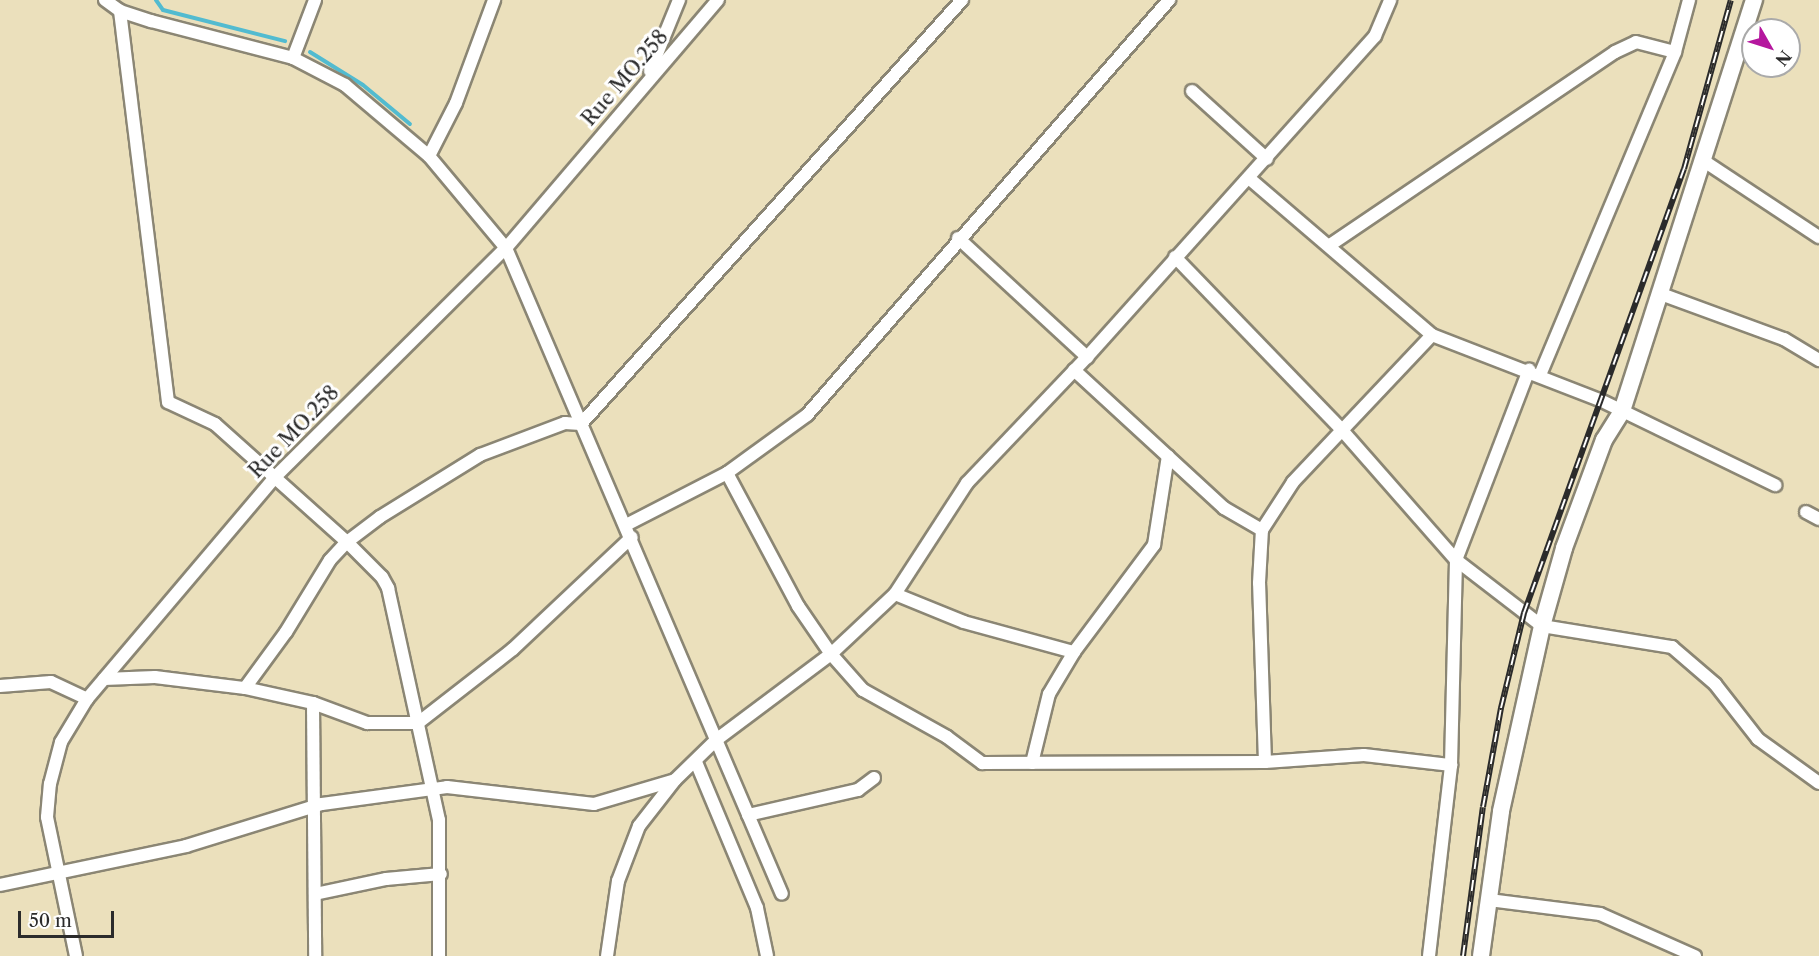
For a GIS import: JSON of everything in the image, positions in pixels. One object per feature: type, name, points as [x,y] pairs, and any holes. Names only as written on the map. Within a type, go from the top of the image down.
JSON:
[{"type":"street","points":[[105,0],[120,11],[293,58],[345,85],[429,156],[506,248],[629,531],[782,894]]},
{"type":"street","points":[[293,58],[315,0]]},
{"type":"street","points":[[429,156],[456,103],[494,0]]},
{"type":"street","points":[[646,82],[679,0]]},
{"type":"street","name":"Rue MO.258","points":[[76,956],[47,817],[50,784],[61,742],[87,699],[275,477],[506,248],[718,0]]},
{"type":"street","points":[[245,688],[286,632],[330,560],[347,542],[380,517],[480,455],[565,423],[581,423],[962,0]]},
{"type":"street","points":[[104,679],[155,677],[245,688],[313,703],[367,723],[418,723],[513,649],[629,531],[727,473],[807,415],[958,238],[1169,0]]},
{"type":"street","points":[[607,956],[618,881],[635,837],[675,780],[716,740],[831,654],[895,594],[967,483],[1087,357],[1375,36],[1389,0]]},
{"type":"street","points":[[1429,956],[1451,765],[1456,560],[1675,51],[1689,0]]},
{"type":"street","points":[[1481,956],[1501,811],[1542,626],[1564,548],[1596,462],[1622,411],[1754,0]]},
{"type":"street","points":[[120,11],[168,402],[215,424],[347,542],[382,577],[388,588],[433,789],[441,874],[440,956]]},
{"type":"street","points":[[1330,245],[1615,51],[1636,42],[1675,51]]},
{"type":"street","points":[[1192,91],[1267,159]]},
{"type":"street","points":[[1704,161],[1819,237]]},
{"type":"street","points":[[1250,178],[1432,335],[1535,373],[1622,411],[1775,485]]},
{"type":"street","points":[[958,238],[1087,357]]},
{"type":"street","points":[[1175,257],[1341,429],[1456,560],[1542,626],[1672,647],[1715,684],[1758,739],[1819,783]]},
{"type":"street","points":[[1661,294],[1785,339],[1819,360]]},
{"type":"street","points":[[1265,762],[1259,583],[1262,530],[1293,482],[1432,335]]},
{"type":"street","points":[[1074,370],[1224,508],[1262,530]]},
{"type":"street","points":[[1032,763],[1050,694],[1074,652],[1154,544],[1168,456]]},
{"type":"street","points":[[727,473],[798,606],[831,654],[877,699],[946,736],[982,763],[1265,762],[1364,755],[1451,765]]},
{"type":"street","points":[[1806,512],[1819,519]]},
{"type":"street","points":[[895,594],[964,622],[1074,652]]},
{"type":"street","points":[[0,686],[51,682],[87,699]]},
{"type":"street","points":[[313,703],[316,806],[315,956]]},
{"type":"street","points":[[696,762],[757,908],[767,956]]},
{"type":"street","points":[[748,814],[858,790],[874,778]]},
{"type":"street","points":[[0,885],[58,876],[186,846],[316,806],[447,787],[594,804],[675,780]]},
{"type":"street","points":[[315,894],[386,879],[441,874]]},
{"type":"street","points":[[1489,900],[1600,914],[1695,956]]},
{"type":"waterway","points":[[156,0],[163,10],[285,41]]},
{"type":"waterway","points":[[310,52],[363,85],[410,124]]},
{"type":"railway","points":[[1463,956],[1483,807],[1501,708],[1524,613],[1684,169],[1731,0]]}]
